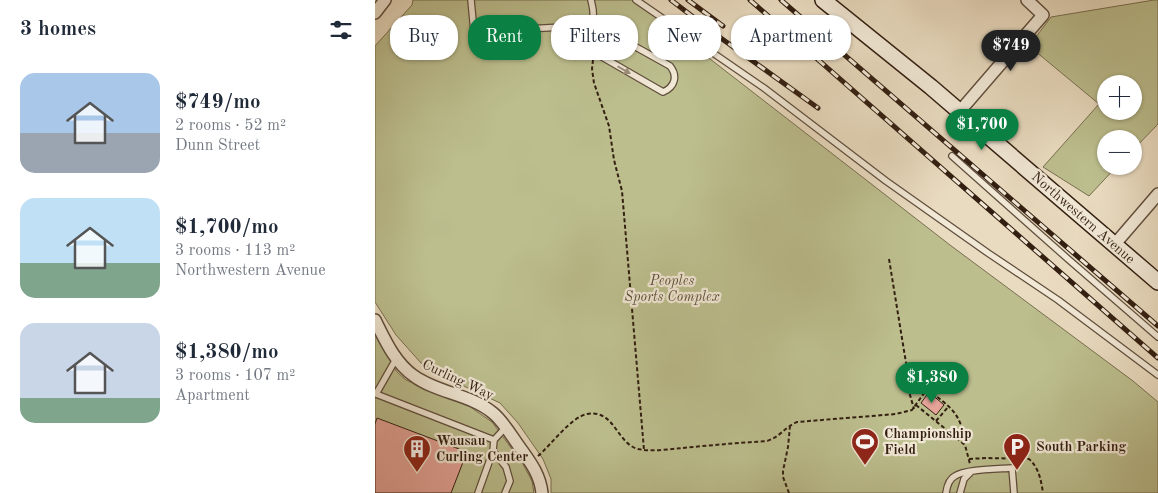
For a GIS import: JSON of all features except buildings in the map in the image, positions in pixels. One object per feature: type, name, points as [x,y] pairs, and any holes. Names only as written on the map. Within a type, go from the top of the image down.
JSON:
[{"type":"street","points":[[375,13],[385,0]]},
{"type":"street","name":"Northwestern Avenue","points":[[823,0],[960,111],[1158,282]]},
{"type":"street","points":[[960,111],[1043,15],[1027,0]]},
{"type":"street","points":[[1115,244],[1158,194]]},
{"type":"street","name":"Curling Way","points":[[375,320],[397,358],[408,372],[431,386],[466,398],[493,413],[506,427],[530,461],[539,478],[542,493]]},
{"type":"lane","points":[[471,0],[475,32],[551,28]]},
{"type":"lane","points":[[591,0],[593,15]]},
{"type":"lane","points":[[636,0],[758,84],[879,176],[1058,300],[1158,376]]},
{"type":"lane","points":[[607,60],[663,92],[667,90],[674,84],[675,77],[671,66],[638,48]]},
{"type":"lane","points":[[952,156],[1158,338]]},
{"type":"lane","points":[[397,358],[376,394],[494,440]]},
{"type":"lane","points":[[478,493],[493,451],[494,440],[506,427]]},
{"type":"lane","points":[[493,451],[507,467],[510,481],[505,493]]},
{"type":"lane","points":[[946,493],[952,478],[958,474],[1012,468],[1014,493]]},
{"type":"lane","points":[[960,493],[964,479],[972,472]]},
{"type":"path","points":[[593,60],[592,76],[609,126],[614,160],[622,191],[645,450]]},
{"type":"path","points":[[889,259],[914,408]]},
{"type":"path","points":[[530,461],[545,450],[577,418],[587,414],[596,414],[610,421],[631,446],[645,450],[767,441],[778,436],[797,422],[896,414],[910,411],[916,406],[933,382]]},
{"type":"path","points":[[927,389],[955,411],[959,419],[972,472]]},
{"type":"path","points":[[916,406],[965,445]]},
{"type":"path","points":[[936,421],[949,406]]},
{"type":"path","points":[[789,493],[783,477],[783,471],[790,426]]},
{"type":"green space","name":"Peoples Sports Complex","points":[[413,0],[634,0],[653,15],[648,15],[648,60],[711,60],[950,245],[1133,381],[1158,402],[1158,493],[551,493],[551,479],[543,459],[518,423],[500,403],[451,380],[421,363],[396,335],[375,302],[375,46],[390,29],[390,60],[458,60],[458,15],[403,15],[412,5]]},
{"type":"green space","points":[[1158,0],[1158,124],[1142,141],[1142,130],[1097,130],[1097,175],[1109,175],[1089,196],[1043,167],[1097,106],[1097,120],[1142,120],[1142,75],[1097,75],[1097,102],[1029,46],[1051,17]]},
{"type":"green space","points":[[375,335],[397,372],[406,380],[469,406],[492,422],[523,464],[532,481],[534,493],[375,493]]},
{"type":"railway","points":[[671,0],[818,108]]},
{"type":"railway","points":[[688,0],[723,26]]},
{"type":"railway","points":[[750,0],[1158,358]]},
{"type":"railway","points":[[781,0],[1158,326]]},
{"type":"place","name":"Championship Field","points":[[865,466]]},
{"type":"place","name":"South Parking","points":[[1017,471]]},
{"type":"place","name":"Wausau Curling Center","points":[[417,473]]}]
